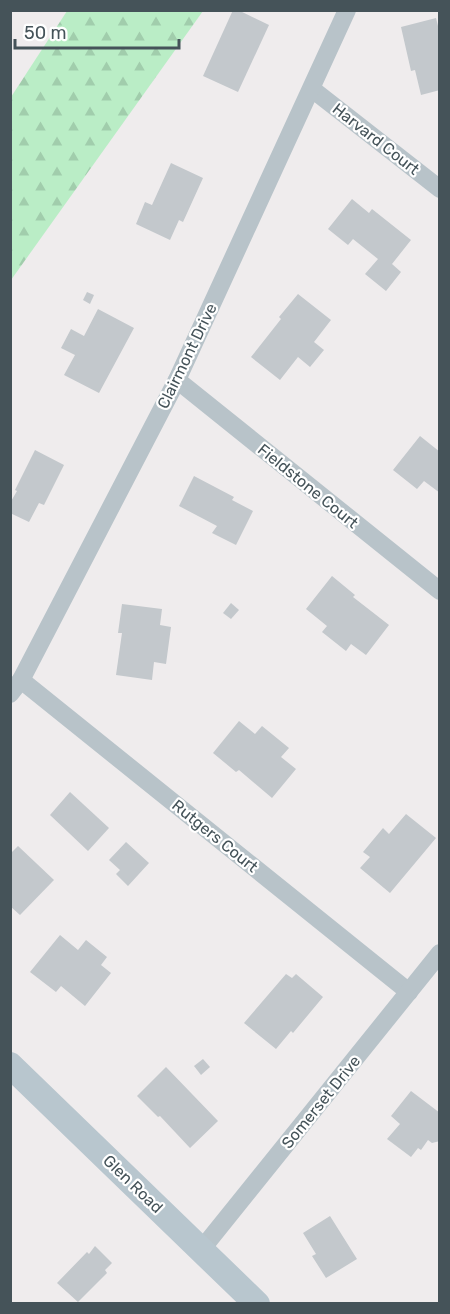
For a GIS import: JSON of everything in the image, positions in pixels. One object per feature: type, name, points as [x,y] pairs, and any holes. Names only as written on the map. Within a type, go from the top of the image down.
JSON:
[{"type":"main road","name":"Glen Road","points":[[10,1065],[257,1304]]},
{"type":"street","name":"Clairmont Drive","points":[[16,687],[177,380],[347,10]]},
{"type":"street","name":"Harvard Court","points":[[312,89],[440,189]]},
{"type":"street","name":"Fieldstone Court","points":[[177,380],[440,591]]},
{"type":"street","name":"Rutgers Court","points":[[16,687],[409,992]]},
{"type":"street","name":"Somerset Drive","points":[[201,1250],[440,953]]},
{"type":"green space","points":[[67,11],[203,11],[11,280],[11,97]]},
{"type":"building","points":[[233,10],[238,10],[269,25],[238,92],[203,76]]},
{"type":"building","points":[[436,18],[440,34],[440,90],[421,95],[415,70],[411,71],[401,27]]},
{"type":"building","points":[[171,163],[203,178],[183,222],[179,220],[170,240],[136,224],[145,202],[152,205]]},
{"type":"building","points":[[352,199],[369,213],[372,209],[411,240],[392,264],[401,272],[386,291],[365,274],[378,259],[353,239],[348,245],[328,229]]},
{"type":"building","points":[[87,292],[94,295],[90,304],[83,300]]},
{"type":"building","points":[[298,294],[331,320],[314,342],[324,350],[310,367],[298,357],[280,380],[251,357]]},
{"type":"building","points":[[98,309],[134,328],[99,393],[64,375],[75,355],[61,348],[71,329],[84,336]]},
{"type":"building","points":[[420,436],[440,452],[440,493],[424,481],[417,489],[393,470]]},
{"type":"building","points":[[35,450],[64,465],[44,505],[39,503],[29,522],[10,513],[10,503]]},
{"type":"building","points":[[194,476],[234,497],[232,500],[253,511],[236,545],[212,533],[217,526],[179,506]]},
{"type":"building","points":[[332,576],[355,595],[353,597],[389,625],[366,655],[351,644],[346,651],[322,632],[327,626],[306,609]]},
{"type":"building","points":[[231,603],[239,610],[231,619],[223,613]]},
{"type":"building","points":[[122,604],[162,609],[160,625],[171,627],[166,664],[154,662],[152,680],[116,675],[122,633],[118,633]]},
{"type":"building","points":[[239,721],[255,734],[262,726],[289,748],[281,757],[296,769],[272,798],[239,770],[236,772],[213,753]]},
{"type":"building","points":[[70,792],[109,828],[88,851],[50,815]]},
{"type":"building","points":[[406,814],[436,838],[390,893],[360,868],[370,857],[363,852],[383,828],[389,834]]},
{"type":"building","points":[[126,842],[149,863],[128,886],[116,874],[120,870],[109,860]]},
{"type":"building","points":[[18,846],[54,880],[20,915],[10,906],[10,854]]},
{"type":"building","points":[[60,935],[78,950],[86,940],[107,957],[101,965],[111,973],[85,1006],[61,986],[56,992],[30,972]]},
{"type":"building","points":[[286,974],[292,978],[296,974],[323,997],[293,1033],[291,1031],[276,1049],[244,1023]]},
{"type":"building","points":[[203,1059],[210,1067],[201,1075],[194,1066]]},
{"type":"building","points":[[166,1067],[218,1121],[190,1148],[160,1116],[158,1117],[137,1096]]},
{"type":"building","points":[[411,1091],[440,1113],[440,1141],[432,1143],[428,1140],[421,1150],[418,1148],[411,1157],[387,1139],[400,1124],[391,1116]]},
{"type":"building","points":[[330,1216],[357,1259],[326,1278],[312,1256],[316,1254],[303,1233]]},
{"type":"building","points":[[95,1246],[112,1263],[105,1270],[107,1273],[78,1302],[57,1283]]}]
